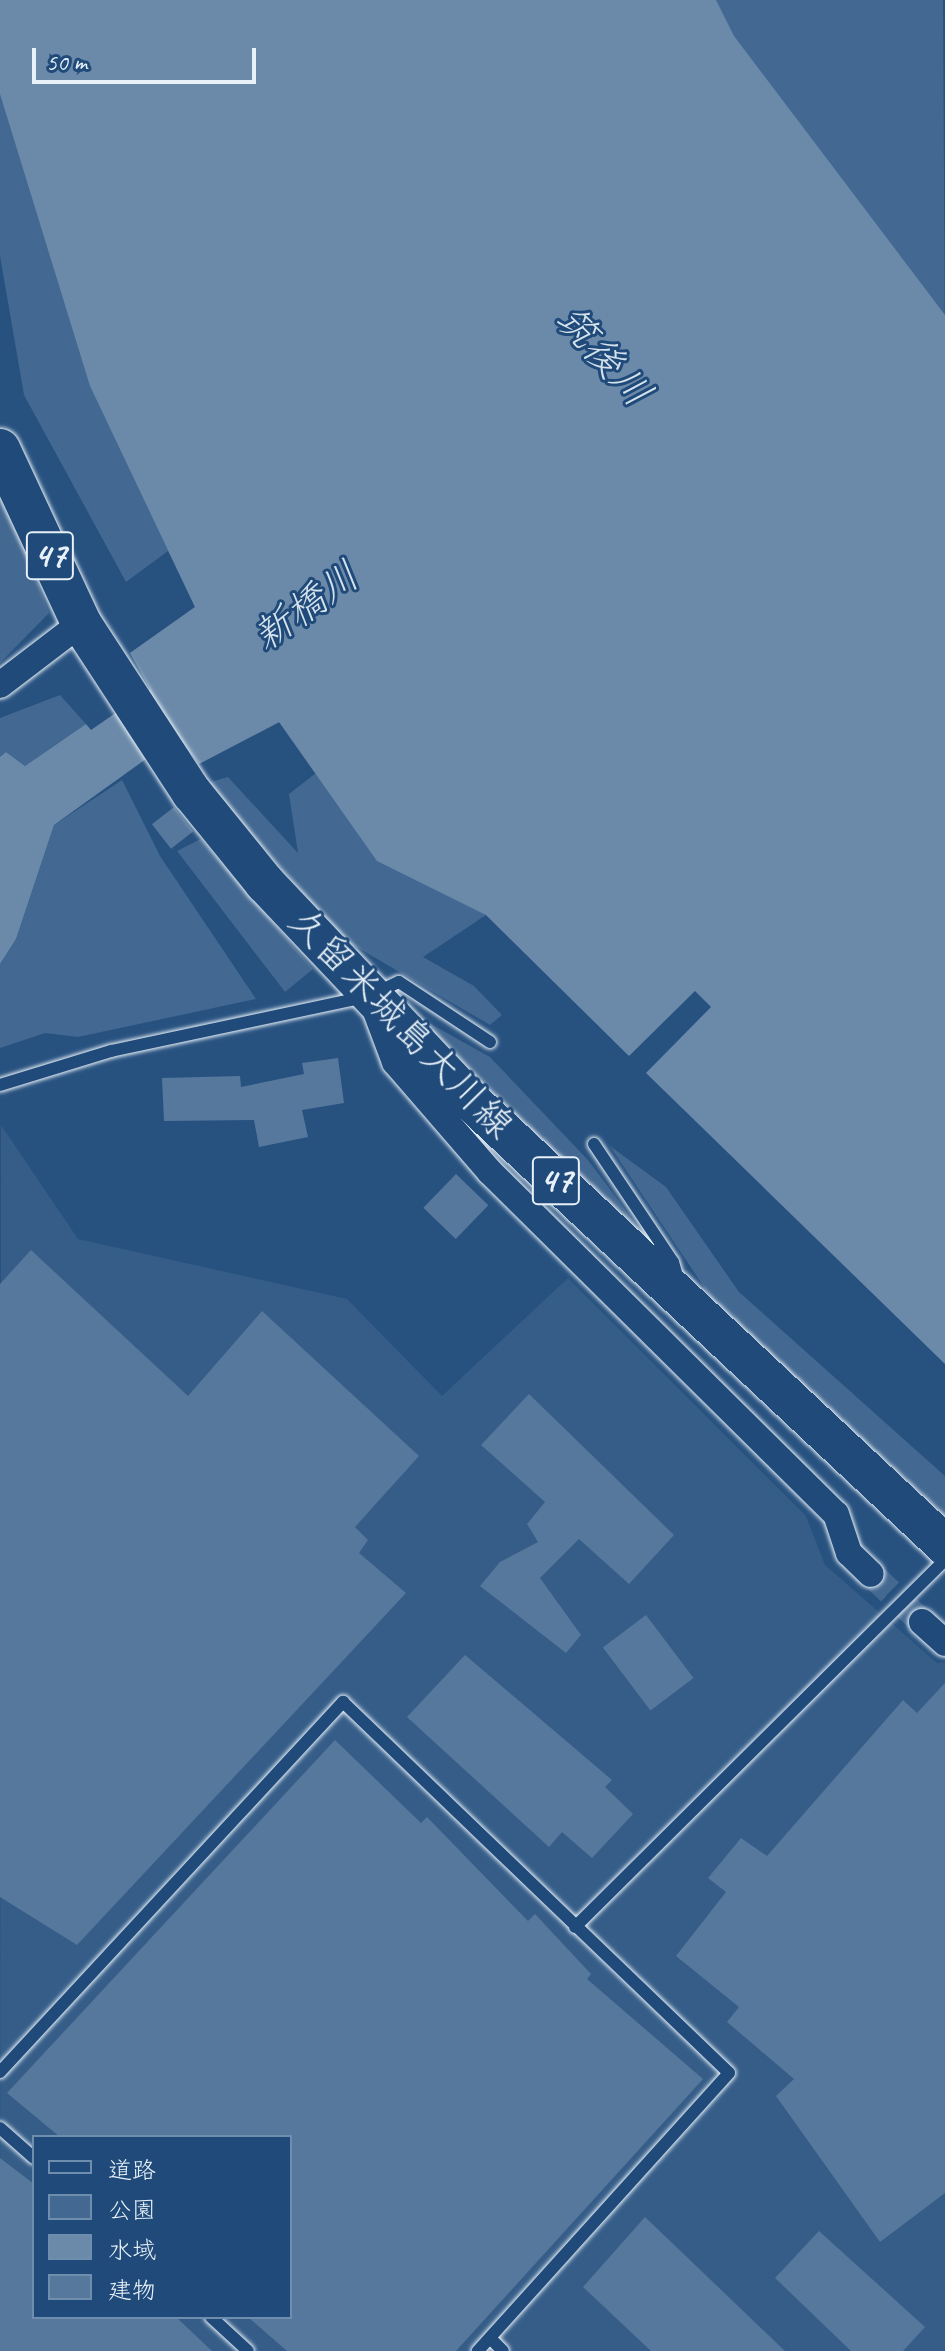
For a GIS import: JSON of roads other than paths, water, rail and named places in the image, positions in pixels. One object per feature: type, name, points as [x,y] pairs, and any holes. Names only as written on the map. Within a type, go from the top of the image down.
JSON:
[{"type":"main road","name":"久留米城島大川線","points":[[0,449],[81,623],[192,793],[370,996],[470,1100],[945,1545]]},
{"type":"street","points":[[0,685],[81,623]]},
{"type":"street","points":[[370,996],[395,1062],[490,1172],[836,1514],[849,1553],[871,1574]]},
{"type":"street","points":[[922,1622],[945,1643]]},
{"type":"lane","points":[[0,1085],[111,1051],[370,996],[399,982],[490,1042]]},
{"type":"lane","points":[[594,1144],[673,1262],[682,1299]]},
{"type":"lane","points":[[575,1927],[945,1560]]},
{"type":"lane","points":[[0,2072],[343,1702],[729,2073],[478,2351]]},
{"type":"lane","points":[[0,2128],[32,2156]]},
{"type":"lane","points":[[213,2319],[248,2351]]},
{"type":"lane","points":[[490,2338],[503,2351]]},
{"type":"water","points":[[0,0],[716,0],[734,36],[945,315],[945,1364],[646,1073],[711,1007],[695,991],[629,1056],[486,915],[377,861],[279,722],[199,764],[178,736],[54,825],[16,939],[0,964],[0,757],[6,752],[25,766],[86,724],[91,730],[150,689],[130,653],[195,607],[90,386],[0,94]]},
{"type":"tunnel","points":[[871,1574],[922,1622]]},
{"type":"water label","name":"筑後川","points":[[604,356]]},
{"type":"water label","name":"新橋川","points":[[306,606]]}]
